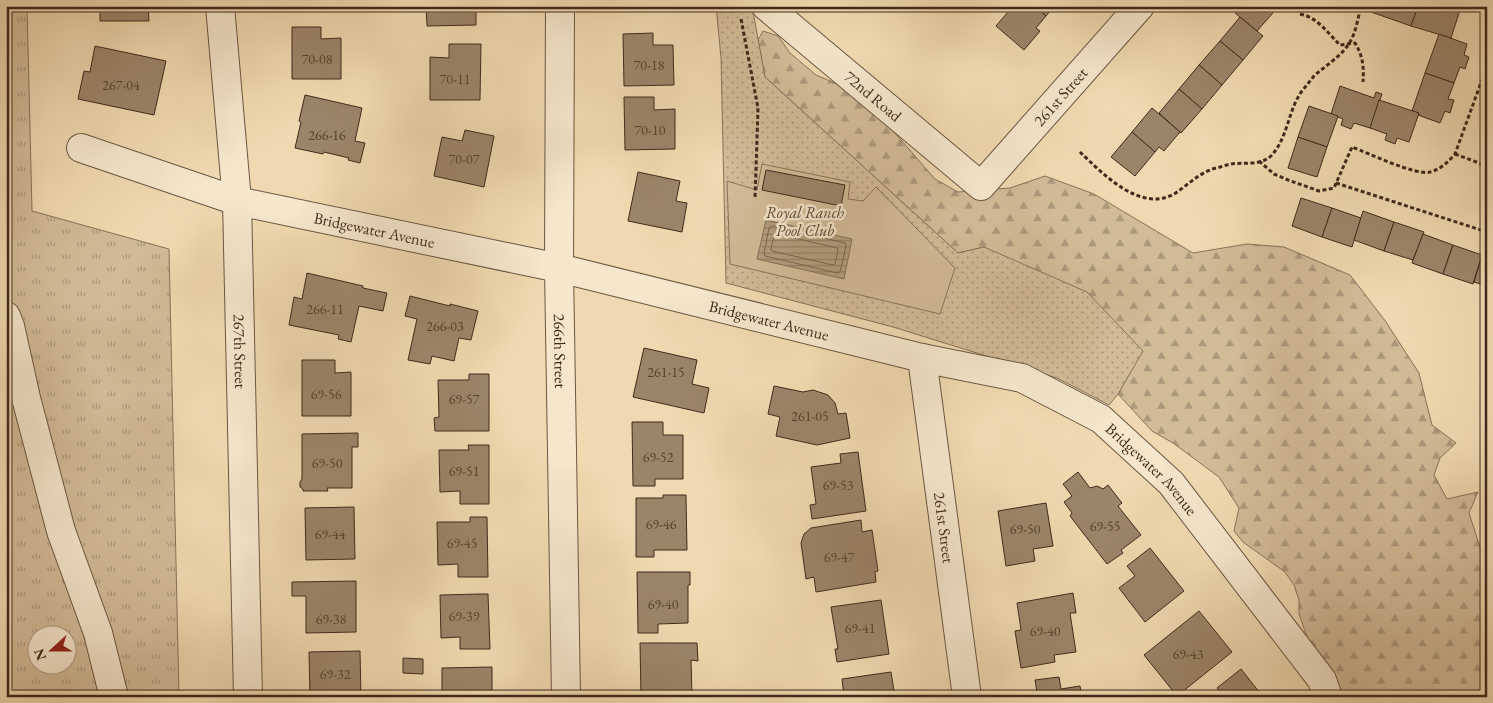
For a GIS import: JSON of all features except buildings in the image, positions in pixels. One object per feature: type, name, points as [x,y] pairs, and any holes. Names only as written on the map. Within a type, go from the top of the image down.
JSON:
[{"type":"street","name":"267th Street","points":[[220,6],[237,201],[248,697]]},
{"type":"street","name":"266th Street","points":[[560,6],[559,268],[566,697]]},
{"type":"street","name":"72nd Road","points":[[766,6],[981,186]]},
{"type":"street","name":"261st Street","points":[[981,186],[1140,6]]},
{"type":"street","name":"Bridgewater Avenue","points":[[81,148],[237,201],[559,268],[922,358],[1022,378],[1101,419],[1171,483],[1322,680],[1328,697]]},
{"type":"street","points":[[6,316],[60,531],[98,633],[114,697]]},
{"type":"street","name":"261st Street","points":[[922,358],[967,697]]},
{"type":"path","points":[[1080,152],[1114,183],[1132,194],[1161,199],[1173,194],[1190,181],[1212,169],[1231,164],[1254,163],[1269,157],[1280,144],[1300,95],[1314,76],[1339,56],[1350,43],[1361,6]]},
{"type":"path","points":[[1300,14],[1308,16],[1316,22],[1340,45],[1355,43],[1362,53],[1364,66],[1363,82]]},
{"type":"path","points":[[740,16],[758,108],[755,200]]},
{"type":"path","points":[[1259,161],[1274,174],[1319,191],[1334,188],[1352,147],[1414,172],[1429,173],[1447,164],[1455,154],[1487,66]]},
{"type":"path","points":[[1455,154],[1487,166]]},
{"type":"path","points":[[1336,183],[1487,232]]},
{"type":"green space","points":[[6,6],[27,6],[32,211],[169,249],[179,697],[6,697]]},
{"type":"green space","name":"Royal Ranch Pool Club","points":[[716,6],[752,6],[765,77],[958,253],[984,247],[1087,292],[1143,351],[1118,394],[1109,405],[1057,378],[893,327],[726,283],[721,58]]},
{"type":"green space","points":[[763,31],[778,36],[790,53],[816,75],[861,94],[935,179],[958,192],[1010,188],[1045,176],[1094,194],[1193,253],[1247,244],[1284,247],[1350,275],[1386,322],[1419,373],[1432,425],[1456,443],[1440,458],[1434,475],[1447,499],[1478,492],[1469,513],[1487,569],[1487,697],[1346,697],[1315,660],[1299,614],[1299,600],[1294,585],[1285,572],[1243,542],[1234,531],[1239,508],[1219,477],[1173,443],[1152,431],[1118,394],[1142,350],[984,247],[958,253],[765,77],[758,40]]},
{"type":"green space","points":[[762,164],[850,182],[848,199],[863,201],[876,187],[955,268],[940,314],[730,264],[727,181],[757,190]]},
{"type":"water","points":[[766,220],[852,239],[844,279],[757,259]]}]
